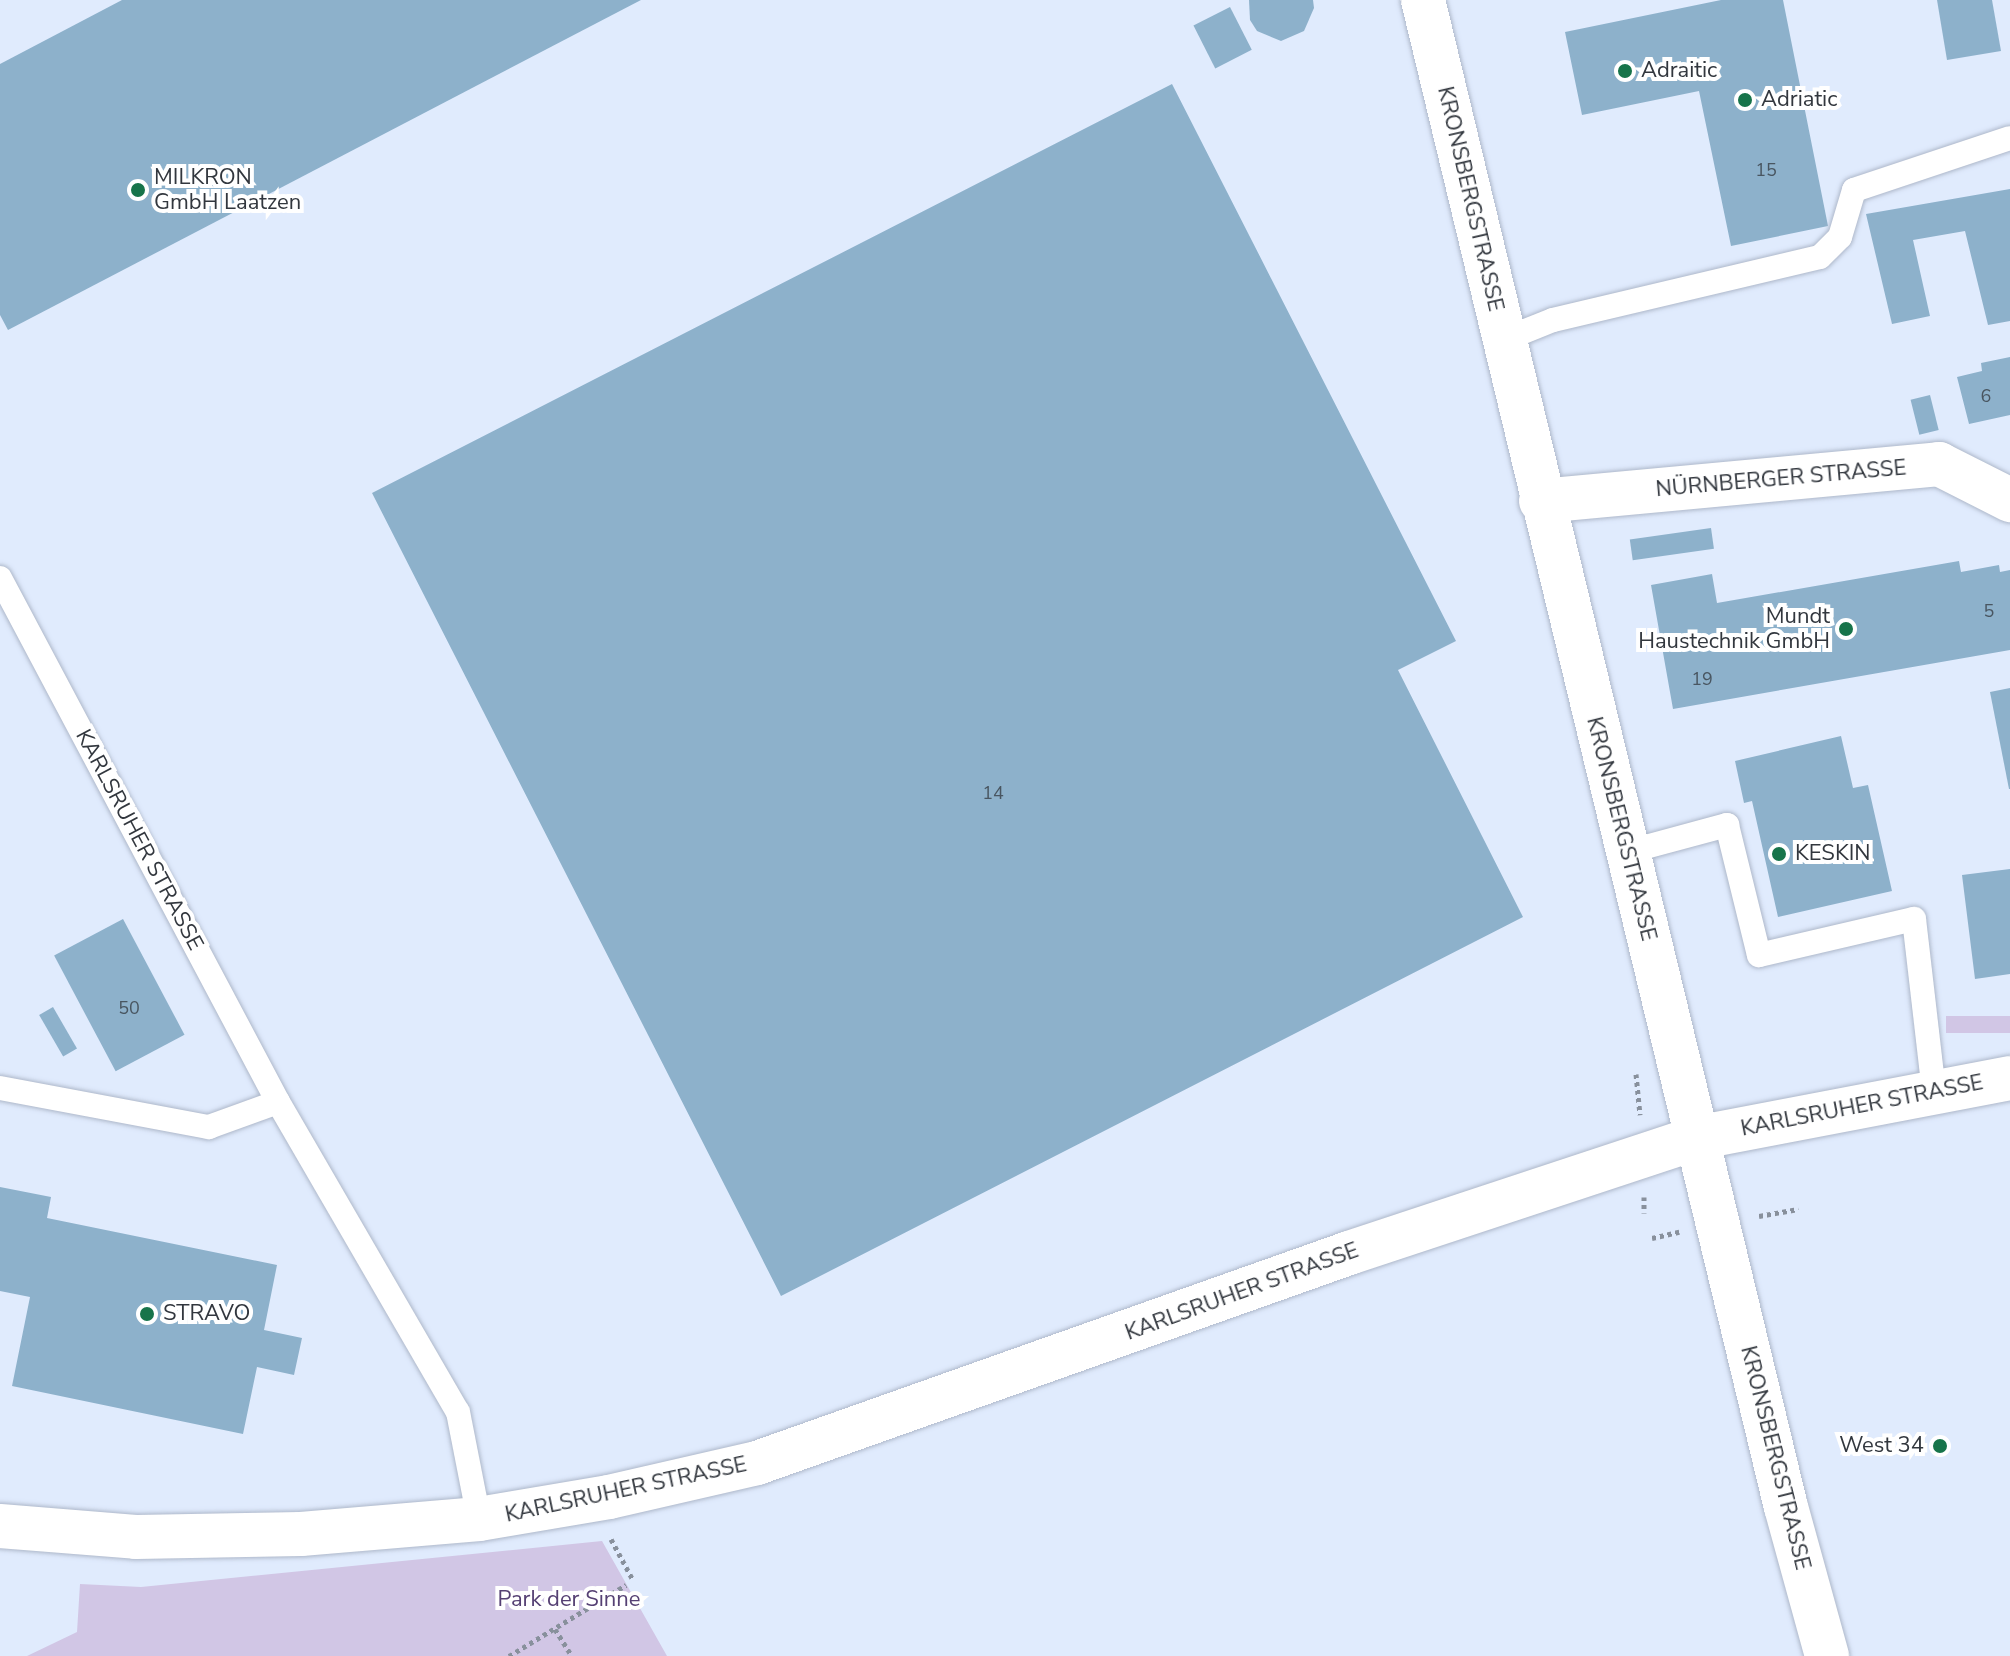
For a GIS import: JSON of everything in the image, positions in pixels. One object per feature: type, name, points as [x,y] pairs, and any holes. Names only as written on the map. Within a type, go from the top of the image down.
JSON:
[{"type":"main road","name":"KRONSBERGSTRASSE","points":[[1423,0],[1696,1138],[1827,1656]]},
{"type":"main road","name":"NÜRNBERGER STRASSE","points":[[1541,501],[1939,464],[2007,501]]},
{"type":"main road","name":"KARLSRUHER STRASSE","points":[[0,1526],[166,1537],[301,1534],[479,1519],[609,1497],[757,1463],[1349,1253],[1696,1138],[2010,1078]]},
{"type":"lane","points":[[1503,340],[1553,320],[1820,257],[1840,237],[1854,190],[2010,138]]},
{"type":"lane","name":"KARLSRUHER STRASSE","points":[[0,578],[278,1102],[458,1412],[479,1519]]},
{"type":"lane","points":[[1627,852],[1727,825],[1759,955],[1914,919],[1934,1091]]},
{"type":"lane","points":[[0,1088],[209,1127],[278,1102]]},
{"type":"path","points":[[607,1530],[633,1580]]},
{"type":"path","points":[[509,1656],[626,1585]]},
{"type":"path","points":[[555,1629],[572,1656]]},
{"type":"green space","points":[[1946,1016],[2010,1016],[2010,1033],[1946,1033]]},
{"type":"green space","name":"Park der Sinne","points":[[602,1541],[667,1656],[27,1656],[77,1632],[80,1584],[141,1587]]},
{"type":"building","name":"MILKRON GmbH Laatzen","points":[[122,0],[641,0],[8,330],[0,315],[0,64]]},
{"type":"building","points":[[1249,0],[1313,0],[1314,8],[1304,31],[1281,41],[1257,31],[1250,20]]},
{"type":"building","points":[[1721,0],[1783,0],[1828,226],[1731,246],[1699,91],[1582,115],[1565,32]]},
{"type":"building","points":[[1937,0],[1992,0],[2001,51],[1947,60]]},
{"type":"building","points":[[1230,7],[1252,50],[1215,68],[1193,26]]},
{"type":"building","points":[[1172,84],[1456,641],[1398,670],[1523,917],[781,1296],[372,493]]},
{"type":"building","points":[[2010,189],[2010,321],[1988,325],[1965,231],[1913,240],[1930,316],[1892,324],[1866,214]]},
{"type":"building","points":[[2010,357],[2010,415],[1969,424],[1957,377],[1982,371],[1981,363]]},
{"type":"building","points":[[1930,395],[1939,430],[1919,435],[1911,400]]},
{"type":"building","points":[[1711,528],[1714,549],[1633,560],[1630,539]]},
{"type":"building","name":"Mundt Haustechnik GmbH","points":[[1959,561],[1961,572],[1999,565],[2000,572],[2010,570],[2010,650],[1673,709],[1651,585],[1712,574],[1717,603]]},
{"type":"building","points":[[2010,688],[2010,789],[2009,789],[1990,692]]},
{"type":"building","points":[[1841,736],[1853,788],[1868,785],[1892,891],[1778,917],[1752,801],[1744,803],[1735,761]]},
{"type":"building","points":[[2010,869],[2010,974],[1975,979],[1962,875]]},
{"type":"building","points":[[123,919],[185,1035],[116,1071],[54,956]]},
{"type":"building","points":[[53,1007],[77,1049],[63,1057],[39,1015]]},
{"type":"building","name":"STRAVO","points":[[0,1187],[51,1197],[47,1218],[277,1265],[264,1330],[302,1338],[294,1375],[257,1367],[243,1434],[12,1386],[30,1297],[0,1291]]},
{"type":"place","name":"Adraitic","points":[[1625,71]]},
{"type":"place","name":"Adriatic","points":[[1745,100]]},
{"type":"place","name":"MILKRON GmbH Laatzen","points":[[138,190]]},
{"type":"place","name":"Mundt Haustechnik GmbH","points":[[1846,629]]},
{"type":"place","name":"KESKIN","points":[[1779,854]]},
{"type":"place","name":"STRAVO","points":[[147,1314]]},
{"type":"place","name":"West 34","points":[[1940,1446]]}]
